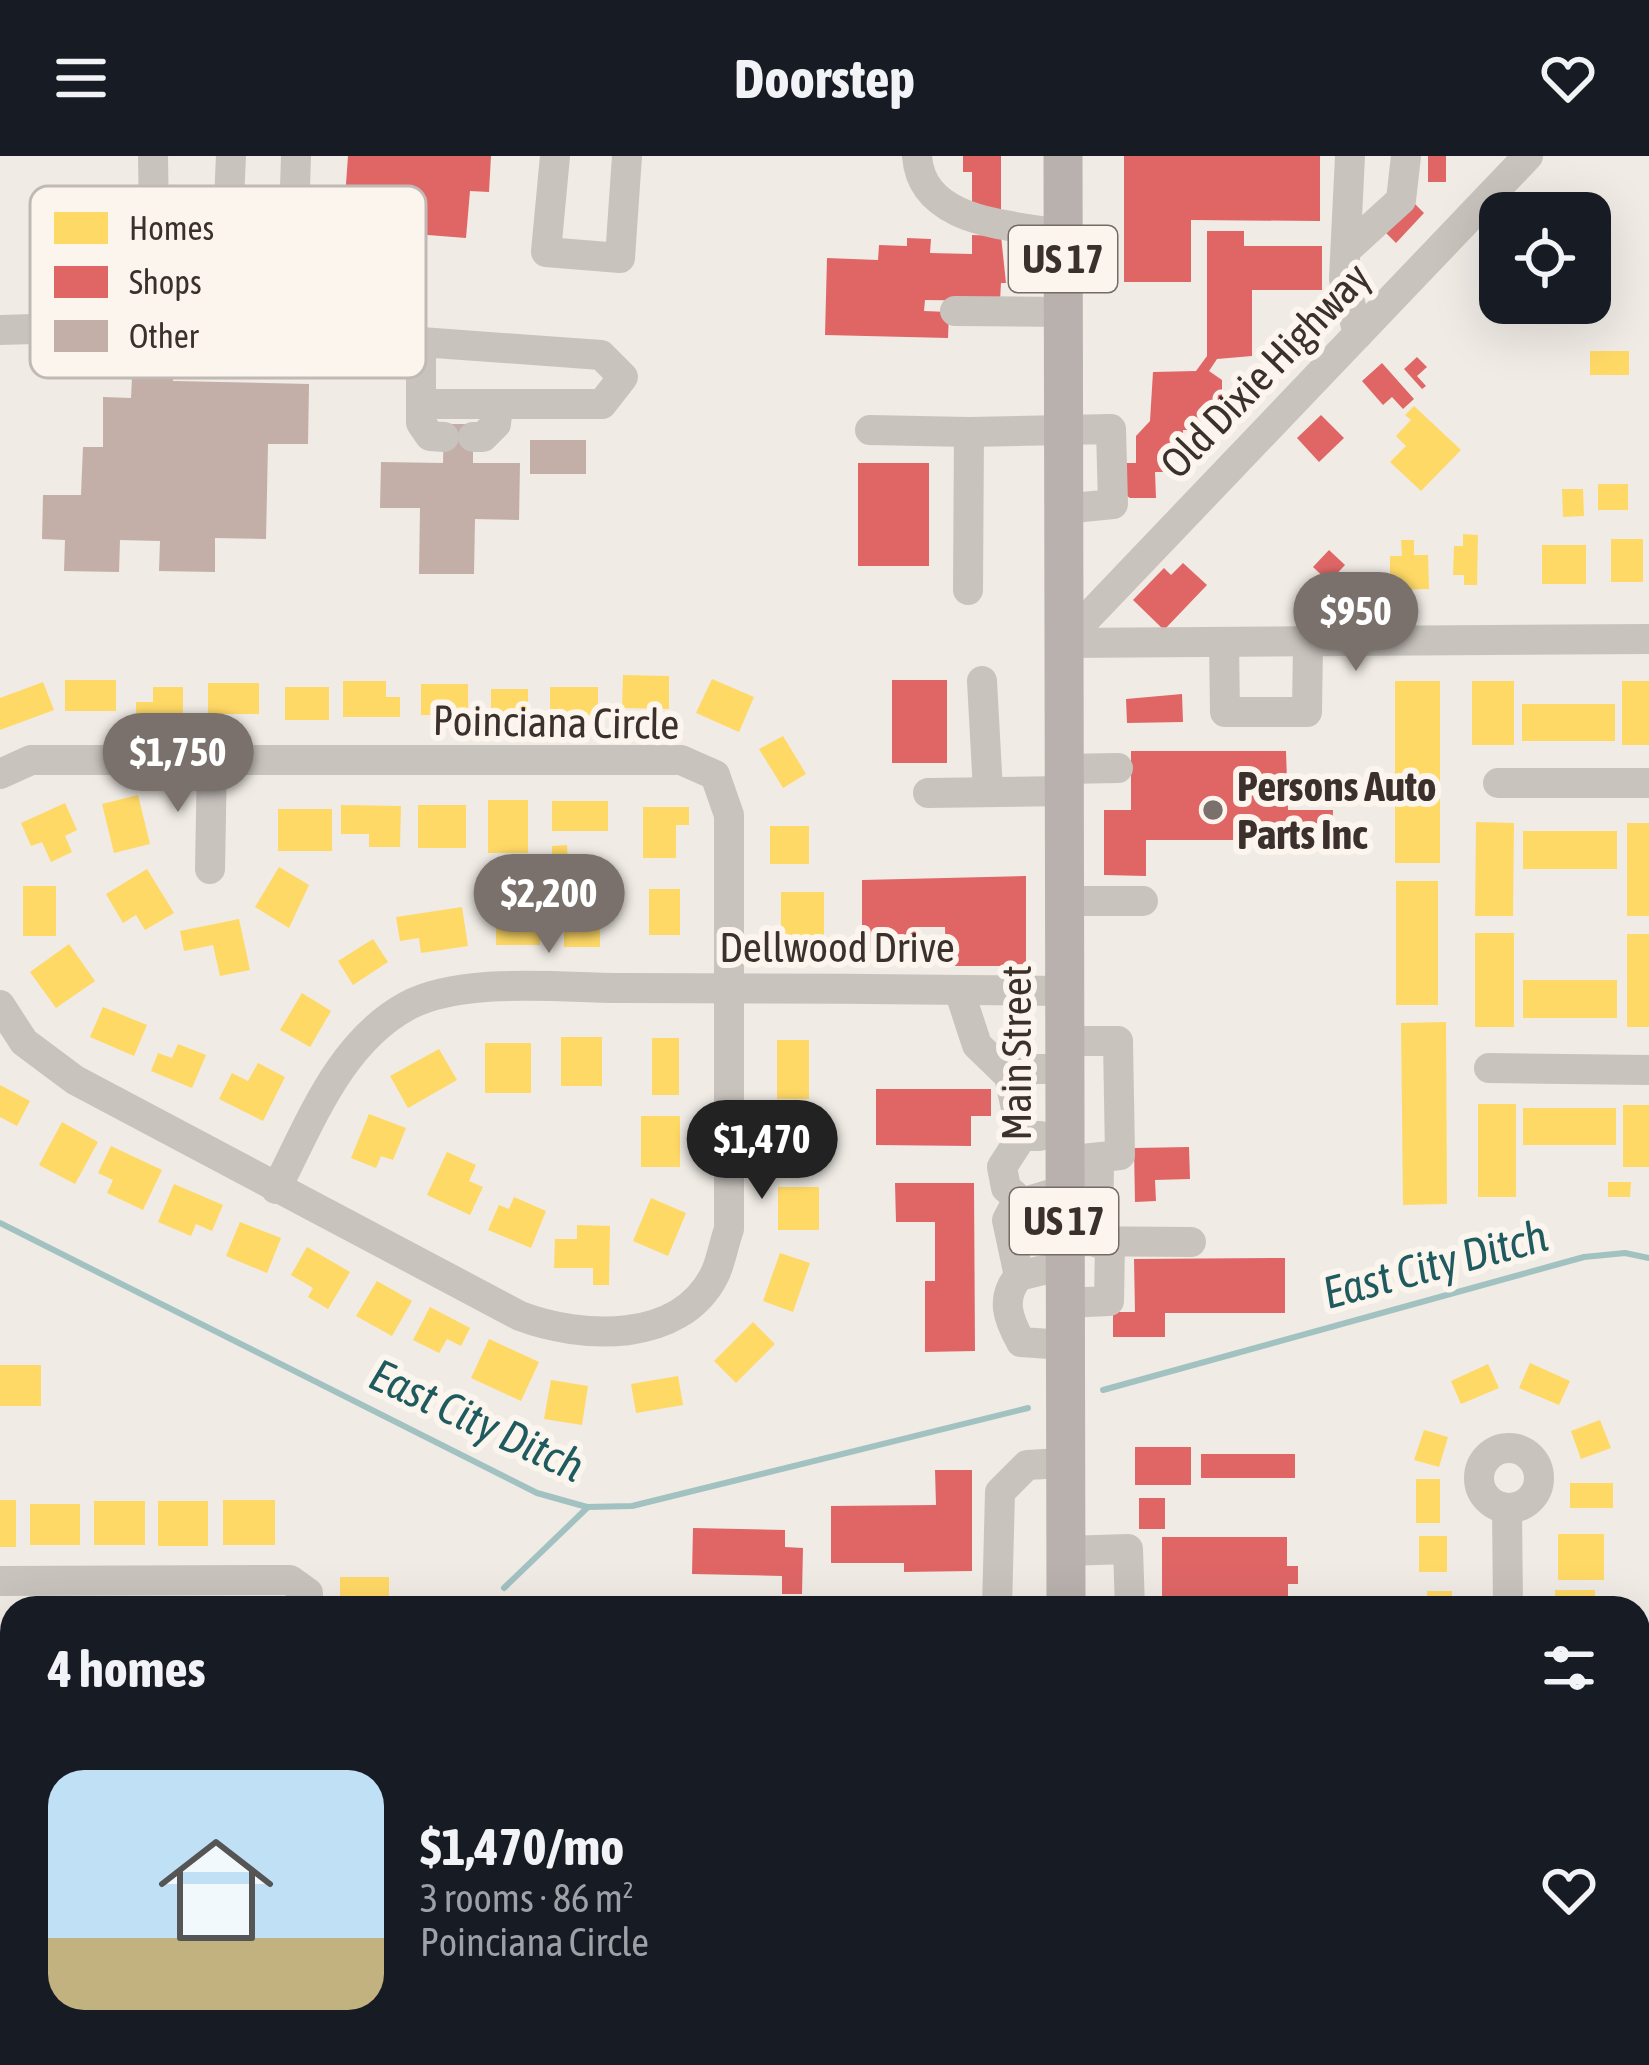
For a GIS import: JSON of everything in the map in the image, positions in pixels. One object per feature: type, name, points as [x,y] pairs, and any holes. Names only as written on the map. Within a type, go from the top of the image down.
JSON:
[{"type":"main road","name":"US 17","points":[[1063,156],[1063,643]]},
{"type":"main road","name":"Main Street","points":[[1063,643],[1065,1061],[1080,1259],[1064,1345],[1066,1596]]},
{"type":"street","points":[[153,156],[153,186]]},
{"type":"street","points":[[230,186],[231,156]]},
{"type":"street","points":[[295,186],[296,156]]},
{"type":"street","points":[[555,156],[546,252],[620,258],[627,156]]},
{"type":"street","points":[[917,156],[922,178],[946,208],[966,217],[1063,236]]},
{"type":"street","points":[[1350,156],[1344,279],[1358,334]]},
{"type":"street","points":[[1346,250],[1401,200],[1406,156]]},
{"type":"street","name":"Old Dixie Highway","points":[[1063,643],[1528,156]]},
{"type":"street","points":[[955,311],[1063,313]]},
{"type":"street","points":[[0,330],[30,329]]},
{"type":"street","points":[[421,404],[602,404],[623,377],[601,356],[426,342]]},
{"type":"street","points":[[421,378],[422,423],[430,436],[483,437],[496,424],[498,404]]},
{"type":"street","points":[[870,430],[1063,431]]},
{"type":"street","points":[[968,432],[968,590]]},
{"type":"street","points":[[1063,643],[1649,640]]},
{"type":"street","points":[[1224,642],[1226,712],[1307,712],[1308,642]]},
{"type":"street","points":[[982,680],[988,791]]},
{"type":"street","name":"Poinciana Circle","points":[[0,774],[31,760],[681,760],[715,775],[729,814],[728,1229],[714,1277],[671,1316],[610,1332],[581,1334],[549,1327],[433,1273],[75,1081],[24,1042],[0,1005]]},
{"type":"street","points":[[210,869],[212,761]]},
{"type":"street","points":[[928,793],[988,791],[1118,768]]},
{"type":"street","points":[[1498,784],[1649,783]]},
{"type":"street","points":[[1064,902],[1143,901]]},
{"type":"street","name":"Dellwood Drive","points":[[276,1190],[333,1080],[364,1038],[407,1006],[458,990],[1065,991]]},
{"type":"street","points":[[959,990],[977,1045],[1009,1076],[1022,1136],[1002,1167],[1006,1188],[1021,1201]]},
{"type":"street","points":[[1009,1076],[1118,1041],[1120,1155],[1073,1162],[1021,1201],[1007,1220],[1019,1276]]},
{"type":"street","points":[[1489,1068],[1649,1070]]},
{"type":"street","points":[[1022,1136],[1073,1162]]},
{"type":"street","points":[[1064,1345],[1021,1342],[1008,1318],[1008,1294],[1019,1276],[1080,1259],[1191,1242]]},
{"type":"street","points":[[997,1596],[1000,1492],[1027,1465],[1064,1462]]},
{"type":"street","points":[[1507,1508],[1508,1596]]},
{"type":"street","points":[[1065,1552],[1128,1550],[1130,1596]]},
{"type":"street","points":[[0,1581],[109,1594],[290,1580],[308,1596]]},
{"type":"building: Homes","points":[[1590,351],[1629,351],[1629,375],[1590,375]]},
{"type":"building: Homes","points":[[1414,406],[1461,450],[1421,491],[1390,462],[1406,446],[1396,436],[1411,420],[1405,415]]},
{"type":"building: Homes","points":[[1598,484],[1628,484],[1628,510],[1598,510]]},
{"type":"building: Homes","points":[[1562,489],[1583,489],[1584,516],[1563,517]]},
{"type":"building: Homes","points":[[1463,534],[1478,535],[1477,585],[1464,585],[1464,575],[1453,575],[1454,546],[1463,546]]},
{"type":"building: Homes","points":[[1611,539],[1643,539],[1643,582],[1611,582]]},
{"type":"building: Homes","points":[[1401,540],[1414,540],[1414,555],[1428,555],[1429,589],[1390,590],[1390,556],[1402,556]]},
{"type":"building: Homes","points":[[1542,545],[1586,545],[1586,584],[1542,584]]},
{"type":"building: Homes","points":[[623,675],[669,676],[669,709],[622,708]]},
{"type":"building: Homes","points":[[712,679],[754,697],[739,732],[696,713]]},
{"type":"building: Homes","points":[[65,680],[116,680],[116,711],[65,711]]},
{"type":"building: Homes","points":[[343,681],[386,681],[386,697],[400,697],[400,717],[343,717]]},
{"type":"building: Homes","points":[[1395,681],[1440,681],[1440,863],[1395,863]]},
{"type":"building: Homes","points":[[1472,681],[1514,681],[1514,745],[1472,745]]},
{"type":"building: Homes","points":[[1622,681],[1649,681],[1649,745],[1622,745]]},
{"type":"building: Homes","points":[[43,682],[54,710],[0,730],[0,698]]},
{"type":"building: Homes","points":[[208,683],[259,683],[259,714],[208,714]]},
{"type":"building: Homes","points":[[421,684],[468,684],[468,715],[421,715]]},
{"type":"building: Homes","points":[[153,687],[183,687],[183,719],[136,719],[136,702],[153,702]]},
{"type":"building: Homes","points":[[285,687],[329,687],[329,720],[285,720]]},
{"type":"building: Homes","points":[[550,687],[598,687],[598,717],[550,717]]},
{"type":"building: Homes","points":[[491,689],[528,689],[528,722],[491,722]]},
{"type":"building: Homes","points":[[1522,704],[1615,704],[1615,741],[1522,741]]},
{"type":"building: Homes","points":[[783,736],[806,774],[783,788],[759,749]]},
{"type":"building: Homes","points":[[138,795],[150,844],[114,853],[102,804]]},
{"type":"building: Homes","points":[[488,800],[528,800],[528,853],[488,853]]},
{"type":"building: Homes","points":[[552,801],[608,801],[608,831],[552,831]]},
{"type":"building: Homes","points":[[65,803],[77,830],[65,836],[72,852],[51,862],[42,842],[31,846],[21,823]]},
{"type":"building: Homes","points":[[341,805],[401,806],[400,847],[369,847],[369,834],[341,834]]},
{"type":"building: Homes","points":[[418,805],[466,805],[466,848],[418,848]]},
{"type":"building: Homes","points":[[643,807],[689,807],[689,825],[676,825],[676,858],[643,858]]},
{"type":"building: Homes","points":[[278,809],[332,809],[332,851],[278,851]]},
{"type":"building: Homes","points":[[1476,822],[1514,823],[1513,916],[1475,916]]},
{"type":"building: Homes","points":[[1627,823],[1649,823],[1649,916],[1627,916]]},
{"type":"building: Homes","points":[[770,826],[809,826],[809,864],[770,864]]},
{"type":"building: Homes","points":[[1523,831],[1617,831],[1617,869],[1523,869]]},
{"type":"building: Homes","points":[[567,845],[568,868],[552,868],[552,846]]},
{"type":"building: Homes","points":[[279,867],[309,885],[289,928],[255,907]]},
{"type":"building: Homes","points":[[147,869],[174,913],[145,930],[136,915],[123,923],[106,894]]},
{"type":"building: Homes","points":[[1396,881],[1438,881],[1438,1005],[1396,1005]]},
{"type":"building: Homes","points":[[23,886],[56,886],[56,936],[23,936]]},
{"type":"building: Homes","points":[[649,889],[680,889],[680,935],[649,935]]},
{"type":"building: Homes","points":[[781,892],[824,892],[824,945],[781,945]]},
{"type":"building: Homes","points":[[564,897],[600,897],[600,947],[564,947]]},
{"type":"building: Homes","points":[[462,907],[468,946],[421,953],[419,938],[400,941],[396,917]]},
{"type":"building: Homes","points":[[496,912],[540,912],[540,945],[496,945]]},
{"type":"building: Homes","points":[[239,919],[250,970],[220,976],[213,945],[184,951],[180,931]]},
{"type":"building: Homes","points":[[1475,933],[1514,933],[1514,1027],[1475,1027]]},
{"type":"building: Homes","points":[[1627,934],[1649,934],[1649,1027],[1627,1027]]},
{"type":"building: Homes","points":[[373,939],[388,962],[353,985],[338,961]]},
{"type":"building: Homes","points":[[69,944],[95,981],[56,1008],[30,972]]},
{"type":"building: Homes","points":[[1523,980],[1617,980],[1617,1018],[1523,1018]]},
{"type":"building: Homes","points":[[302,993],[331,1011],[310,1047],[280,1030]]},
{"type":"building: Homes","points":[[103,1007],[147,1025],[134,1056],[90,1037]]},
{"type":"building: Homes","points":[[1446,1022],[1447,1204],[1403,1205],[1401,1023]]},
{"type":"building: Homes","points":[[561,1037],[602,1037],[602,1086],[561,1086]]},
{"type":"building: Homes","points":[[652,1038],[679,1038],[679,1095],[652,1095]]},
{"type":"building: Homes","points":[[777,1040],[809,1040],[809,1099],[777,1099]]},
{"type":"building: Homes","points":[[485,1043],[531,1043],[531,1093],[485,1093]]},
{"type":"building: Homes","points":[[178,1044],[206,1055],[192,1088],[151,1071],[158,1053],[172,1058]]},
{"type":"building: Homes","points":[[439,1049],[457,1080],[408,1108],[390,1076]]},
{"type":"building: Homes","points":[[258,1063],[285,1077],[263,1121],[219,1099],[232,1073],[248,1081]]},
{"type":"building: Homes","points":[[0,1085],[30,1101],[17,1126],[0,1117]]},
{"type":"building: Homes","points":[[1478,1104],[1516,1104],[1516,1197],[1478,1197]]},
{"type":"building: Homes","points":[[1623,1105],[1649,1105],[1649,1167],[1623,1167]]},
{"type":"building: Homes","points":[[1523,1108],[1616,1108],[1616,1145],[1523,1145]]},
{"type":"building: Homes","points":[[369,1114],[406,1128],[393,1160],[381,1156],[376,1168],[351,1158]]},
{"type":"building: Homes","points":[[641,1116],[680,1116],[680,1167],[641,1167]]},
{"type":"building: Homes","points":[[779,1118],[818,1118],[818,1156],[779,1156]]},
{"type":"building: Homes","points":[[62,1122],[98,1142],[75,1184],[39,1165]]},
{"type":"building: Homes","points":[[111,1146],[162,1170],[143,1210],[107,1193],[113,1180],[98,1173]]},
{"type":"building: Homes","points":[[447,1152],[476,1165],[469,1181],[483,1187],[470,1215],[427,1195]]},
{"type":"building: Homes","points":[[1608,1182],[1631,1182],[1630,1197],[1608,1197]]},
{"type":"building: Homes","points":[[174,1184],[223,1205],[212,1231],[196,1224],[191,1236],[158,1222]]},
{"type":"building: Homes","points":[[778,1187],[819,1187],[819,1230],[778,1230]]},
{"type":"building: Homes","points":[[514,1197],[546,1211],[531,1248],[488,1230],[499,1205],[509,1209]]},
{"type":"building: Homes","points":[[651,1198],[686,1213],[668,1256],[633,1241]]},
{"type":"building: Homes","points":[[240,1222],[281,1238],[267,1273],[226,1256]]},
{"type":"building: Homes","points":[[577,1225],[610,1226],[609,1285],[593,1285],[593,1268],[554,1268],[555,1239],[577,1239]]},
{"type":"building: Homes","points":[[307,1247],[350,1272],[328,1309],[308,1297],[313,1288],[291,1275]]},
{"type":"building: Homes","points":[[780,1253],[810,1263],[793,1312],[763,1301]]},
{"type":"building: Homes","points":[[377,1281],[412,1301],[392,1336],[356,1316]]},
{"type":"building: Homes","points":[[430,1307],[470,1328],[461,1346],[447,1339],[439,1353],[413,1340]]},
{"type":"building: Homes","points":[[753,1322],[775,1344],[736,1383],[714,1361]]},
{"type":"building: Homes","points":[[489,1339],[539,1362],[521,1401],[471,1378]]},
{"type":"building: Homes","points":[[1530,1363],[1570,1381],[1559,1405],[1519,1388]]},
{"type":"building: Homes","points":[[1488,1364],[1499,1388],[1461,1404],[1451,1381]]},
{"type":"building: Homes","points":[[0,1365],[41,1365],[41,1406],[0,1406]]},
{"type":"building: Homes","points":[[678,1376],[683,1405],[636,1413],[631,1384]]},
{"type":"building: Homes","points":[[551,1380],[588,1386],[582,1425],[544,1419]]},
{"type":"building: Homes","points":[[1600,1420],[1611,1448],[1581,1459],[1571,1431]]},
{"type":"building: Homes","points":[[1424,1430],[1448,1437],[1439,1467],[1414,1460]]},
{"type":"building: Homes","points":[[1416,1479],[1440,1479],[1440,1523],[1416,1523]]},
{"type":"building: Homes","points":[[1570,1483],[1613,1483],[1613,1508],[1570,1508]]},
{"type":"building: Homes","points":[[0,1500],[16,1500],[16,1547],[0,1547]]},
{"type":"building: Homes","points":[[223,1500],[275,1500],[275,1545],[223,1545]]},
{"type":"building: Homes","points":[[94,1501],[145,1501],[145,1545],[94,1545]]},
{"type":"building: Homes","points":[[158,1501],[208,1501],[208,1546],[158,1546]]},
{"type":"building: Homes","points":[[30,1504],[80,1504],[80,1545],[30,1545]]},
{"type":"building: Homes","points":[[1558,1534],[1604,1534],[1604,1580],[1558,1580]]},
{"type":"building: Homes","points":[[1419,1536],[1447,1536],[1447,1572],[1419,1572]]},
{"type":"building: Homes","points":[[340,1577],[389,1577],[389,1596],[340,1596]]},
{"type":"building: Homes","points":[[1555,1590],[1595,1590],[1595,1596],[1555,1596]]},
{"type":"building: Homes","points":[[1427,1591],[1452,1591],[1452,1596],[1427,1596]]},
{"type":"building: Shops","points":[[348,156],[491,156],[489,192],[470,191],[466,238],[426,235],[426,186],[346,186]]},
{"type":"building: Shops","points":[[963,156],[1001,156],[1001,209],[972,209],[972,172],[963,172]]},
{"type":"building: Shops","points":[[1124,156],[1320,156],[1320,221],[1191,220],[1191,282],[1124,282]]},
{"type":"building: Shops","points":[[1428,156],[1446,156],[1446,182],[1428,182]]},
{"type":"building: Shops","points":[[1410,199],[1424,213],[1396,243],[1382,229]]},
{"type":"building: Shops","points":[[1207,231],[1244,231],[1244,246],[1322,246],[1322,290],[1252,290],[1252,356],[1217,359],[1209,371],[1222,380],[1222,413],[1207,413],[1195,430],[1183,430],[1183,448],[1165,448],[1166,472],[1155,472],[1156,498],[1130,498],[1117,489],[1117,463],[1136,463],[1136,436],[1150,421],[1153,372],[1196,371],[1207,356]]},
{"type":"building: Shops","points":[[972,235],[1001,236],[1006,283],[1001,283],[1000,301],[925,300],[924,311],[949,312],[948,338],[825,335],[827,258],[878,260],[879,245],[907,246],[907,238],[931,239],[930,253],[972,254]]},
{"type":"building: Shops","points":[[1417,357],[1427,367],[1417,376],[1426,386],[1422,389],[1404,369]]},
{"type":"building: Shops","points":[[1382,363],[1414,399],[1403,409],[1392,397],[1383,405],[1362,381]]},
{"type":"building: Shops","points":[[1321,415],[1344,438],[1319,462],[1297,438]]},
{"type":"building: Shops","points":[[858,463],[929,463],[929,566],[858,566]]},
{"type":"building: Shops","points":[[1329,550],[1345,565],[1329,582],[1313,567]]},
{"type":"building: Shops","points":[[1183,563],[1207,585],[1164,630],[1133,600],[1164,568],[1171,575]]},
{"type":"building: Shops","points":[[892,680],[947,680],[947,763],[892,763]]},
{"type":"building: Shops","points":[[1182,694],[1183,722],[1127,723],[1126,699]]},
{"type":"building: Shops","points":[[1131,751],[1286,751],[1288,810],[1333,810],[1332,840],[1146,840],[1146,876],[1104,875],[1104,810],[1131,810]]},
{"type":"building: Shops","points":[[1026,876],[1026,966],[946,966],[945,927],[916,927],[916,952],[862,953],[862,880]]},
{"type":"building: Shops","points":[[876,1089],[991,1089],[991,1116],[971,1116],[971,1146],[876,1145]]},
{"type":"building: Shops","points":[[1189,1147],[1190,1179],[1155,1180],[1156,1201],[1135,1202],[1134,1148]]},
{"type":"building: Shops","points":[[895,1183],[974,1183],[975,1351],[925,1352],[925,1281],[935,1281],[935,1222],[896,1222]]},
{"type":"building: Shops","points":[[1285,1258],[1285,1313],[1165,1313],[1165,1337],[1113,1337],[1113,1312],[1135,1312],[1134,1259]]},
{"type":"building: Shops","points":[[1135,1447],[1191,1447],[1191,1485],[1135,1485]]},
{"type":"building: Shops","points":[[1201,1454],[1295,1454],[1295,1478],[1201,1478]]},
{"type":"building: Shops","points":[[935,1470],[972,1470],[972,1571],[904,1572],[904,1563],[831,1563],[831,1506],[936,1505]]},
{"type":"building: Shops","points":[[1139,1498],[1165,1498],[1165,1529],[1139,1529]]},
{"type":"building: Shops","points":[[693,1528],[785,1530],[785,1547],[803,1548],[802,1594],[782,1594],[782,1576],[692,1574]]},
{"type":"building: Shops","points":[[1162,1537],[1287,1537],[1287,1566],[1298,1566],[1298,1584],[1288,1584],[1288,1596],[1162,1596]]},
{"type":"building: Other","points":[[132,378],[309,384],[308,444],[268,444],[266,539],[215,538],[215,572],[159,571],[160,541],[120,540],[119,572],[64,571],[65,540],[42,539],[43,495],[81,495],[83,447],[103,447],[103,397],[131,398]]},
{"type":"building: Other","points":[[444,424],[473,424],[473,463],[520,463],[519,520],[475,519],[474,574],[419,574],[420,508],[380,508],[381,462],[443,463]]},
{"type":"building: Other","points":[[530,440],[586,440],[586,474],[530,474]]},
{"type":"waterway","name":"East City Ditch","points":[[0,1223],[537,1493],[587,1507],[632,1506],[1028,1408]]},
{"type":"waterway","name":"East City Ditch","points":[[1103,1390],[1584,1257],[1625,1253],[1649,1258]]},
{"type":"waterway","points":[[504,1588],[587,1508]]},
{"type":"place","name":"Persons Auto Parts Inc","points":[[1213,810]]}]
